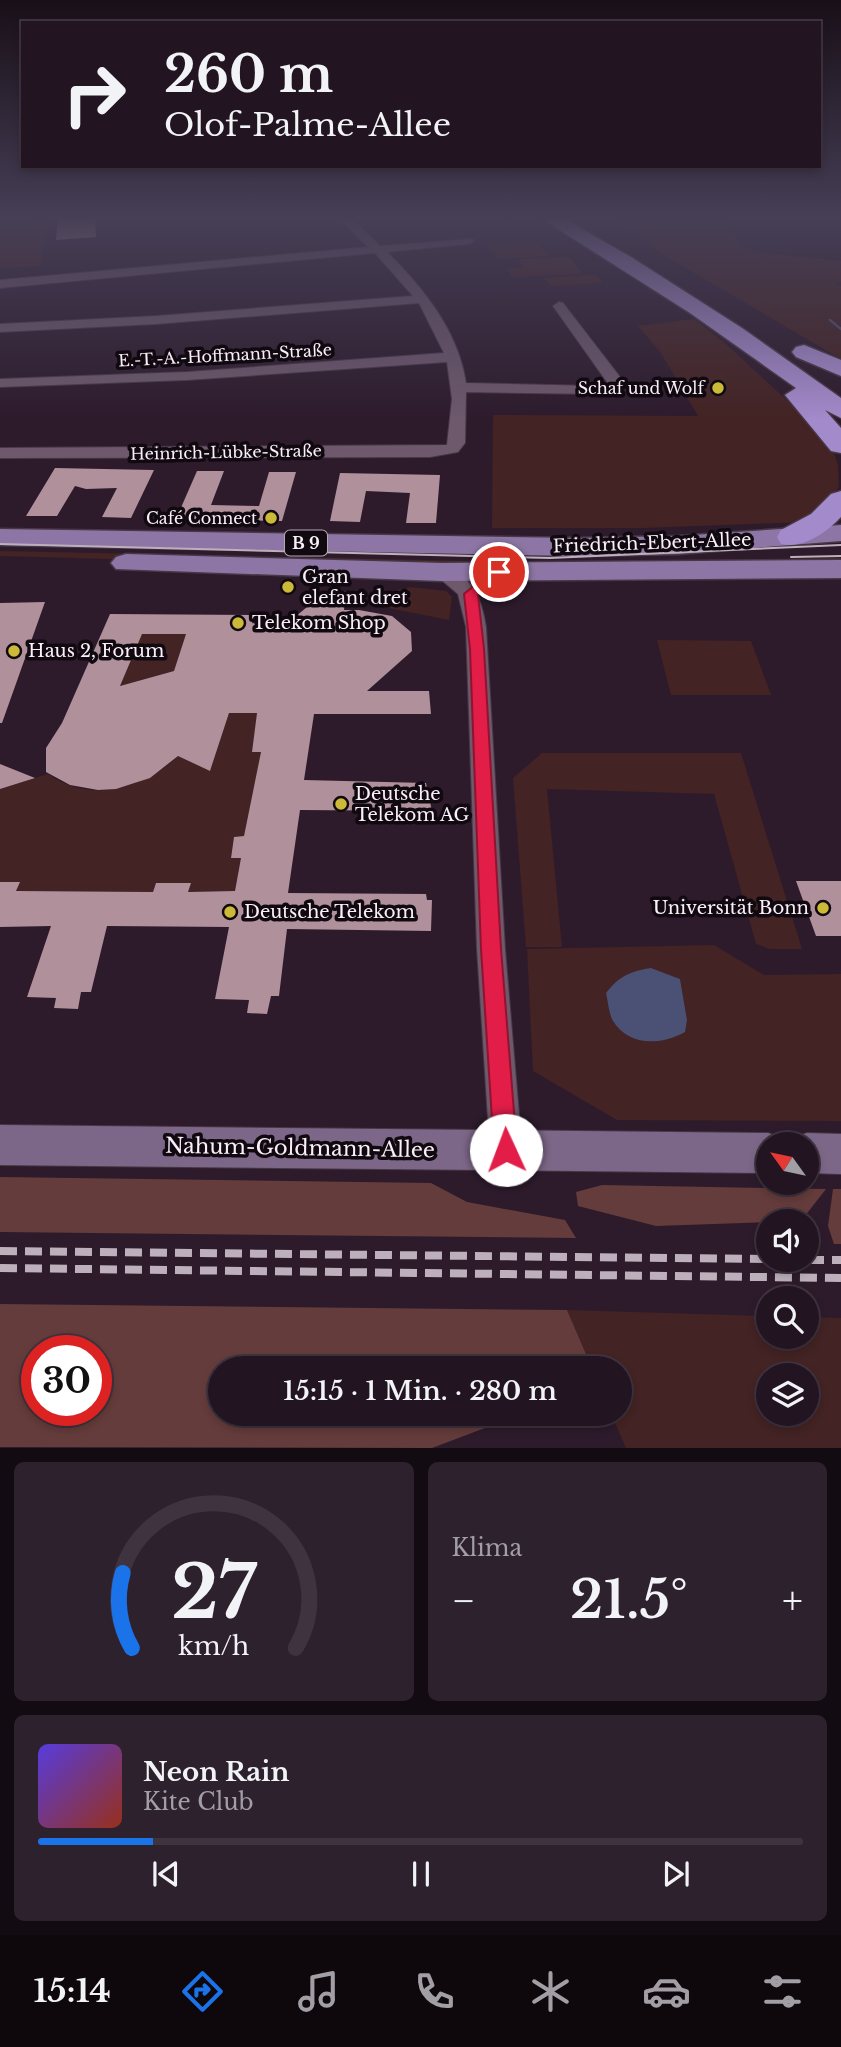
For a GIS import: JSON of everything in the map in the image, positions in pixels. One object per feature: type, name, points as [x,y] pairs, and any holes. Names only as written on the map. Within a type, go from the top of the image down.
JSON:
[{"type":"highway","points":[[669,285],[766,336],[841,369]]},
{"type":"highway","points":[[693,285],[766,336],[841,410]]},
{"type":"highway","points":[[766,336],[841,445]]},
{"type":"highway","points":[[804,352],[841,376]]},
{"type":"highway","points":[[792,537],[822,520],[841,500]]},
{"type":"main road","name":"Friedrich-Ebert-Allee","points":[[0,537],[577,547],[678,545],[841,533]]},
{"type":"main road","name":"Friedrich-Ebert-Allee","points":[[0,560],[442,572],[841,569]]},
{"type":"main road","name":"Nahum-Goldmann-Allee","points":[[0,1144],[756,1153]]},
{"type":"main road","points":[[819,1153],[841,1154]]},
{"type":"street","points":[[412,285],[441,328],[452,357],[458,387],[598,390],[614,384],[615,380],[559,306]]},
{"type":"street","points":[[0,328],[169,319],[423,299]]},
{"type":"street","name":"E.-T.-A.-Hoffmann-Straße","points":[[0,383],[212,374],[452,357]]},
{"type":"street","name":"Heinrich-Lübke-Straße","points":[[0,453],[430,452],[452,449],[457,443],[458,387]]},
{"type":"street","points":[[442,572],[461,583],[471,594],[477,639],[491,949],[506,1150]]},
{"type":"street","points":[[471,594],[499,572]]},
{"type":"shaded area","points":[[714,285],[839,285],[841,286],[841,359]]},
{"type":"shaded area","points":[[694,319],[726,344],[830,440],[838,465],[839,487],[807,522],[643,528],[492,528],[493,415],[698,416],[661,353],[638,326]]},
{"type":"shaded area","points":[[0,551],[528,562],[841,558],[841,565],[365,566],[0,556]]},
{"type":"shaded area","points":[[410,587],[446,591],[452,597],[449,620],[378,606],[398,606],[398,601],[382,600],[397,590]]},
{"type":"shaded area","points":[[142,633],[186,634],[174,671],[120,686]]},
{"type":"shaded area","points":[[657,640],[751,641],[771,695],[671,695]]},
{"type":"shaded area","points":[[229,713],[266,713],[254,735],[252,752],[261,752],[244,836],[234,837],[231,857],[241,858],[235,891],[188,892],[190,883],[156,883],[153,892],[16,891],[20,882],[0,882],[0,789],[48,774],[81,788],[116,789],[149,777],[178,756],[210,771]]},
{"type":"shaded area","points":[[542,753],[741,753],[802,949],[770,949],[756,944],[714,794],[547,789],[562,947],[526,947],[513,778]]},
{"type":"shaded area","points":[[714,945],[764,975],[841,974],[841,1121],[617,1120],[533,1071],[527,949]],"holes":[[[651,968],[680,979],[687,1020],[606,993],[621,979],[644,969]]]},
{"type":"shaded area","points":[[0,1177],[431,1183],[467,1202],[565,1220],[576,1238],[0,1232]]},
{"type":"shaded area","points":[[602,1185],[756,1188],[756,1195],[819,1195],[819,1189],[826,1189],[810,1209],[756,1209],[756,1223],[656,1226],[578,1206],[576,1192]]},
{"type":"shaded area","points":[[833,1189],[841,1189],[841,1244],[834,1244],[828,1226]]},
{"type":"shaded area","points":[[0,1304],[567,1310],[587,1356],[208,1356],[208,1426],[490,1426],[432,1448],[0,1447]]},
{"type":"shaded area","points":[[567,1310],[756,1316],[756,1349],[819,1349],[819,1317],[841,1318],[841,1448],[626,1448],[616,1426],[632,1426],[632,1356],[587,1356]]},
{"type":"water","points":[[651,968],[680,979],[687,1020],[685,1032],[666,1039],[646,1041],[628,1036],[613,1021],[606,993],[626,975]]},
{"type":"building","points":[[55,468],[154,470],[131,518],[102,517],[117,488],[86,489],[75,486],[57,516],[26,516]]},
{"type":"building","points":[[197,471],[224,471],[211,505],[259,506],[269,472],[296,472],[282,521],[176,519]]},
{"type":"building","points":[[340,473],[440,475],[436,523],[406,523],[410,493],[366,491],[360,522],[330,521]]},
{"type":"building","name":"Deutsche Telekom AG","points":[[346,591],[344,610],[392,616],[411,632],[412,651],[367,691],[429,691],[431,714],[314,714],[304,780],[426,783],[432,811],[300,810],[288,893],[426,894],[427,900],[432,900],[431,931],[287,929],[279,996],[271,996],[267,1014],[247,1013],[249,1000],[215,999],[229,927],[107,926],[91,992],[81,992],[78,1009],[54,1008],[56,998],[27,997],[51,926],[0,927],[0,882],[20,882],[16,891],[153,892],[156,883],[191,883],[188,892],[235,891],[241,858],[231,858],[234,837],[244,836],[261,752],[252,752],[257,713],[229,713],[210,771],[178,756],[150,778],[116,789],[98,790],[70,785],[46,772],[46,748],[62,723],[110,614],[254,615],[252,623],[291,630],[295,617],[327,595]],"holes":[[[142,634],[186,634],[174,671],[120,686]]]},
{"type":"building","name":"Haus 2, Forum","points":[[45,602],[2,723],[0,723],[0,603]]},
{"type":"building","points":[[0,764],[35,778],[0,789]]},
{"type":"building","name":"Universität Bonn","points":[[796,881],[841,881],[841,936],[816,936]]},
{"type":"waterway","points":[[830,320],[841,329]]},
{"type":"tram line","points":[[0,544],[550,558],[841,545]]},
{"type":"tram line","points":[[791,557],[841,556]]},
{"type":"railway","points":[[0,1251],[756,1259]]},
{"type":"railway","points":[[819,1260],[841,1260]]},
{"type":"railway","points":[[0,1268],[841,1278]]},
{"type":"place","name":"Schaf und Wolf","points":[[718,388]]},
{"type":"place","name":"Café Connect","points":[[271,518]]},
{"type":"place","name":"Gran elefant dret","points":[[288,587]]},
{"type":"place","name":"Telekom Shop","points":[[238,623]]},
{"type":"place","name":"Haus 2, Forum","points":[[14,651]]},
{"type":"place","name":"Deutsche Telekom AG","points":[[341,804]]},
{"type":"place","name":"Universität Bonn","points":[[823,908]]},
{"type":"place","name":"Deutsche Telekom","points":[[230,912]]},
{"type":"route","points":[[499,572],[471,594],[476,627],[490,882],[491,949],[506,1150]]}]
